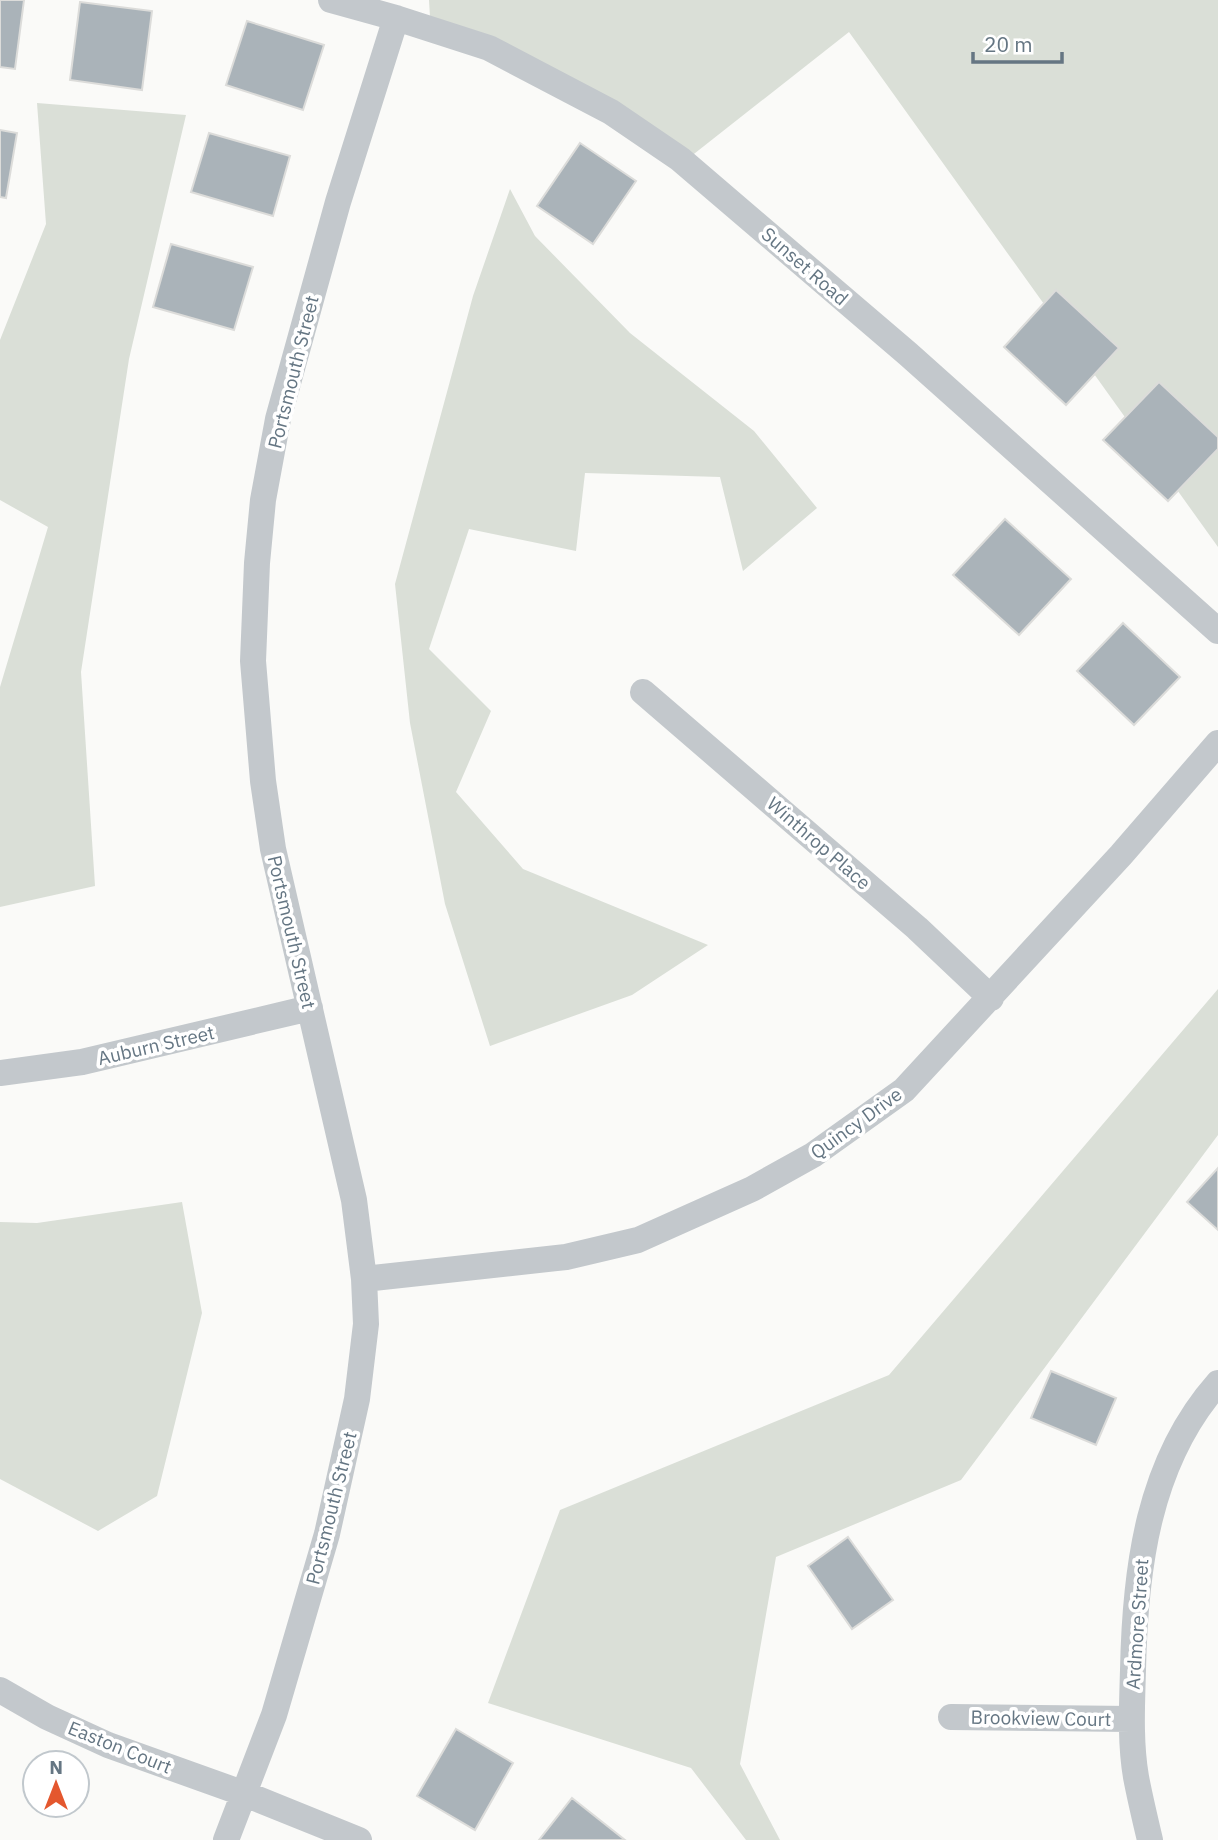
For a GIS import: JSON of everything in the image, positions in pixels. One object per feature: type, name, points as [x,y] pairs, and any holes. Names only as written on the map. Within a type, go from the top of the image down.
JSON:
[{"type":"street","name":"Sunset Road","points":[[331,0],[489,48],[611,112],[680,159],[908,354],[1218,631]]},
{"type":"street","name":"Portsmouth Street","points":[[226,1840],[274,1715],[327,1534],[357,1399],[366,1324],[364,1279],[354,1200],[273,849],[262,781],[253,661],[263,500],[278,419],[338,202],[396,18]]},
{"type":"street","name":"Winthrop Place","points":[[643,692],[918,928],[991,998]]},
{"type":"street","name":"Quincy Drive","points":[[364,1279],[566,1257],[638,1240],[752,1189],[813,1155],[904,1090],[1121,855],[1218,743]]},
{"type":"street","name":"Auburn Street","points":[[0,1073],[82,1062],[310,1008]]},
{"type":"street","name":"Ardmore Street","points":[[1150,1840],[1136,1775],[1131,1719],[1134,1616],[1143,1548],[1159,1486],[1176,1443],[1203,1400],[1218,1383]]},
{"type":"street","name":"Easton Court","points":[[0,1690],[47,1717],[108,1745],[245,1794],[359,1840]]},
{"type":"street","name":"Brookview Court","points":[[951,1717],[1131,1719]]},
{"type":"shaded area","points":[[429,0],[1218,0],[1218,547],[849,32],[685,161],[430,17]]},
{"type":"shaded area","points":[[37,103],[186,115],[129,359],[81,672],[95,886],[0,907],[0,687],[48,527],[0,500],[0,340],[46,224]]},
{"type":"shaded area","points":[[510,189],[535,236],[630,333],[754,431],[817,508],[743,571],[720,477],[585,473],[576,551],[469,529],[429,649],[491,711],[456,792],[523,869],[708,945],[632,995],[490,1046],[445,904],[410,723],[395,584],[473,296]]},
{"type":"shaded area","points":[[1218,989],[1218,1135],[961,1480],[776,1557],[740,1764],[780,1840],[746,1840],[691,1768],[488,1703],[560,1510],[889,1375]]},
{"type":"shaded area","points":[[182,1202],[202,1313],[157,1496],[98,1531],[0,1479],[0,1222],[37,1223]]},
{"type":"building","points":[[0,0],[24,0],[15,69],[0,67]]},
{"type":"building","points":[[80,2],[152,11],[142,90],[70,80]]},
{"type":"building","points":[[247,21],[324,45],[303,110],[226,85]]},
{"type":"building","points":[[0,130],[17,133],[6,198],[0,197]]},
{"type":"building","points":[[209,133],[290,156],[273,216],[191,192]]},
{"type":"building","points":[[580,143],[636,181],[593,244],[537,206]]},
{"type":"building","points":[[171,244],[253,267],[234,330],[153,307]]},
{"type":"building","points":[[1056,290],[1119,348],[1066,405],[1004,347]]},
{"type":"building","points":[[1159,382],[1218,437],[1218,449],[1168,501],[1103,440]]},
{"type":"building","points":[[1005,519],[1071,579],[1019,635],[953,575]]},
{"type":"building","points":[[1123,623],[1180,677],[1134,725],[1077,671]]},
{"type":"building","points":[[1218,1168],[1218,1230],[1187,1202]]},
{"type":"building","points":[[1051,1371],[1116,1398],[1096,1445],[1031,1418]]},
{"type":"building","points":[[848,1537],[893,1600],[852,1629],[808,1566]]},
{"type":"building","points":[[456,1729],[513,1763],[475,1830],[417,1796]]},
{"type":"building","points":[[572,1798],[625,1840],[539,1840]]}]
